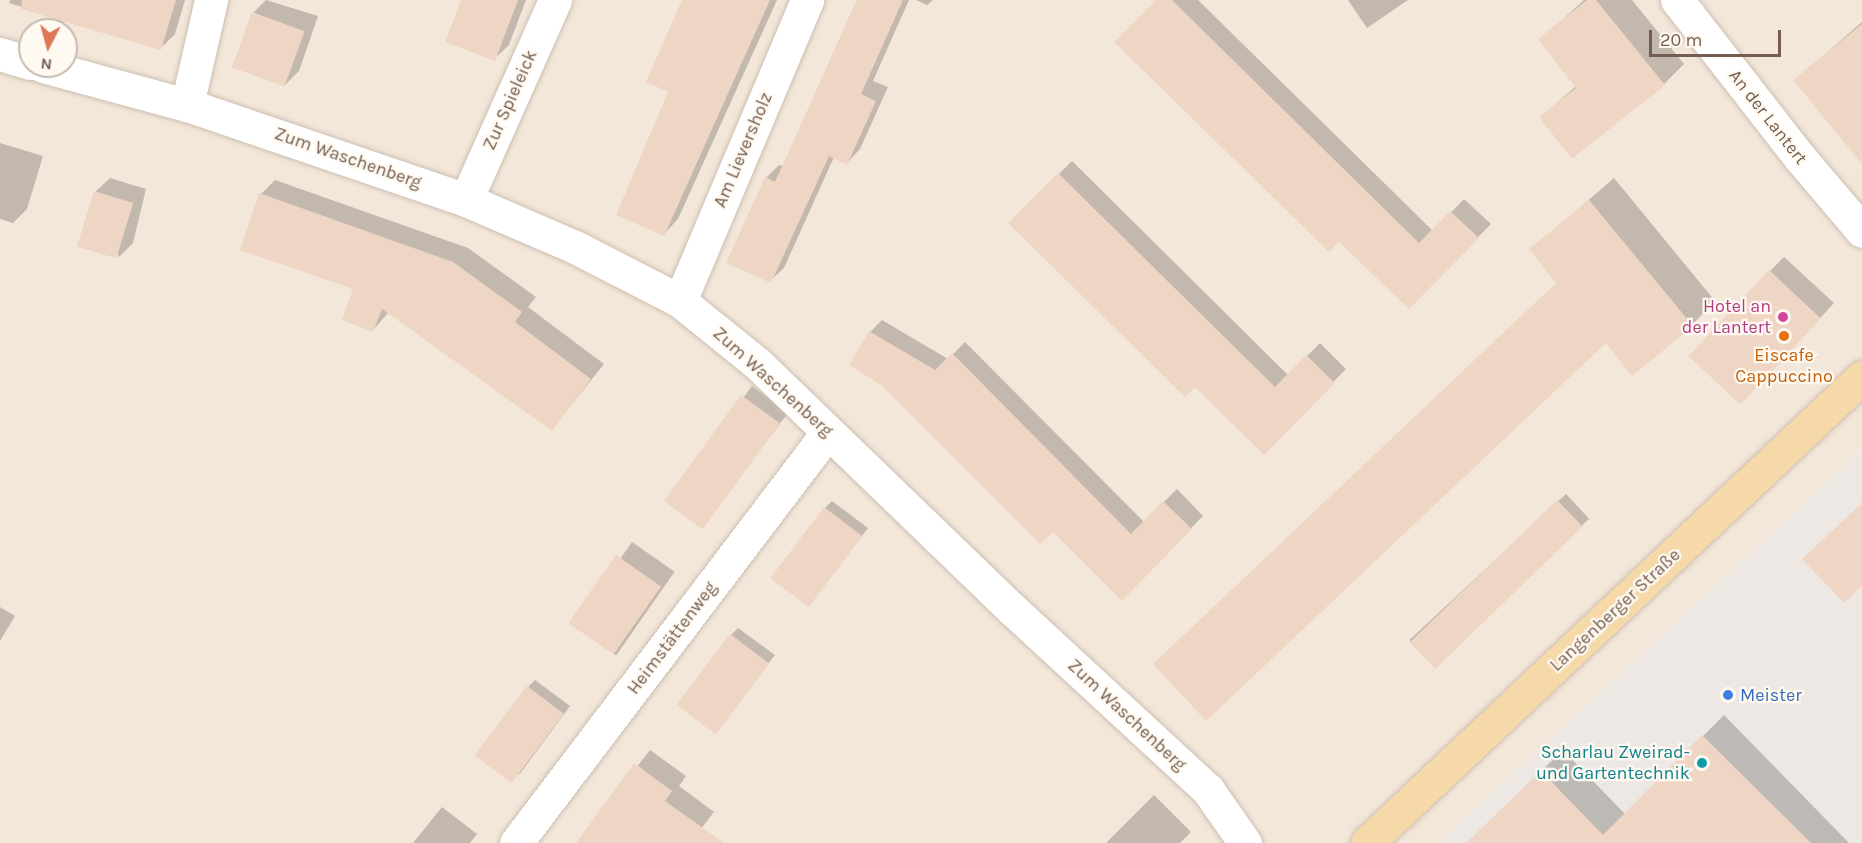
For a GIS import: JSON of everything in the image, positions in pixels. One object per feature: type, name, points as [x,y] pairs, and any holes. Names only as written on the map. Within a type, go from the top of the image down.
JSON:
[{"type":"main road","name":"Langenberger Straße","points":[[1367,843],[1862,377]]},
{"type":"street","points":[[187,105],[211,0]]},
{"type":"street","name":"Zur Spieleick","points":[[466,200],[555,0]]},
{"type":"street","name":"Am Lieversholz","points":[[680,301],[807,0]]},
{"type":"street","name":"An der Lantert","points":[[1677,0],[1862,231]]},
{"type":"street","points":[[0,54],[18,59]]},
{"type":"street","name":"Zum Waschenberg","points":[[78,75],[187,105],[466,200],[575,247],[680,301],[759,364],[828,432],[1208,790],[1245,843]]},
{"type":"street","name":"Heimstättenweg","points":[[516,843],[828,432]]},
{"type":"shaded area","points":[[0,0],[1862,0],[1862,450],[1438,843],[0,843]]},
{"type":"shaded area","points":[[1862,450],[1862,843],[1438,843]]},
{"type":"building","points":[[22,0],[176,0],[161,50],[78,26],[78,18],[52,18],[21,9]]},
{"type":"building","points":[[461,0],[518,0],[495,61],[445,42]]},
{"type":"building","points":[[682,0],[770,0],[664,236],[616,215],[668,92],[646,82]]},
{"type":"building","points":[[857,0],[903,0],[861,94],[876,101],[847,165],[829,156],[771,283],[726,263],[765,177],[775,182]]},
{"type":"building","points":[[1156,0],[1172,0],[1419,243],[1450,211],[1479,238],[1409,309],[1339,242],[1329,252],[1114,42]]},
{"type":"building","points":[[1587,0],[1596,0],[1665,85],[1572,159],[1539,117],[1576,88],[1538,39]]},
{"type":"building","points":[[252,12],[305,31],[284,87],[232,67]]},
{"type":"building","points":[[1862,24],[1862,164],[1793,80]]},
{"type":"building","points":[[1058,173],[1275,387],[1306,355],[1335,383],[1264,455],[1195,387],[1185,397],[1008,223]]},
{"type":"building","points":[[94,191],[133,203],[116,258],[77,246]]},
{"type":"building","points":[[259,193],[453,262],[522,312],[515,322],[591,379],[552,431],[382,309],[373,332],[342,320],[353,289],[240,250]]},
{"type":"building","points":[[1589,200],[1693,326],[1632,376],[1606,343],[1206,721],[1153,664],[1556,283],[1529,249]]},
{"type":"building","points":[[1769,270],[1821,318],[1740,405],[1689,356]]},
{"type":"building","points":[[869,331],[935,370],[952,353],[1131,534],[1163,501],[1192,529],[1122,601],[1053,532],[1040,544],[881,385],[849,365]]},
{"type":"building","points":[[741,395],[780,423],[703,529],[664,501]]},
{"type":"building","points":[[1557,500],[1583,527],[1435,669],[1410,642]]},
{"type":"building","points":[[1862,503],[1862,586],[1844,603],[1802,559]]},
{"type":"building","points":[[824,507],[862,536],[809,607],[770,578]]},
{"type":"building","points":[[616,555],[661,587],[613,655],[568,623]]},
{"type":"building","points":[[730,634],[769,663],[716,735],[676,705]]},
{"type":"building","points":[[527,686],[564,714],[511,783],[475,755]]},
{"type":"building","points":[[1702,735],[1811,843],[1466,843],[1541,771],[1603,835]]},
{"type":"building","points":[[634,763],[672,791],[665,801],[724,843],[576,843]]},
{"type":"place","name":"Hotel an der Lantert","points":[[1783,317]]},
{"type":"place","name":"Eiscafe Cappuccino","points":[[1784,336]]},
{"type":"place","name":"Meister","points":[[1728,695]]},
{"type":"place","name":"Scharlau Zweirad- und Gartentechnik","points":[[1702,763]]}]
